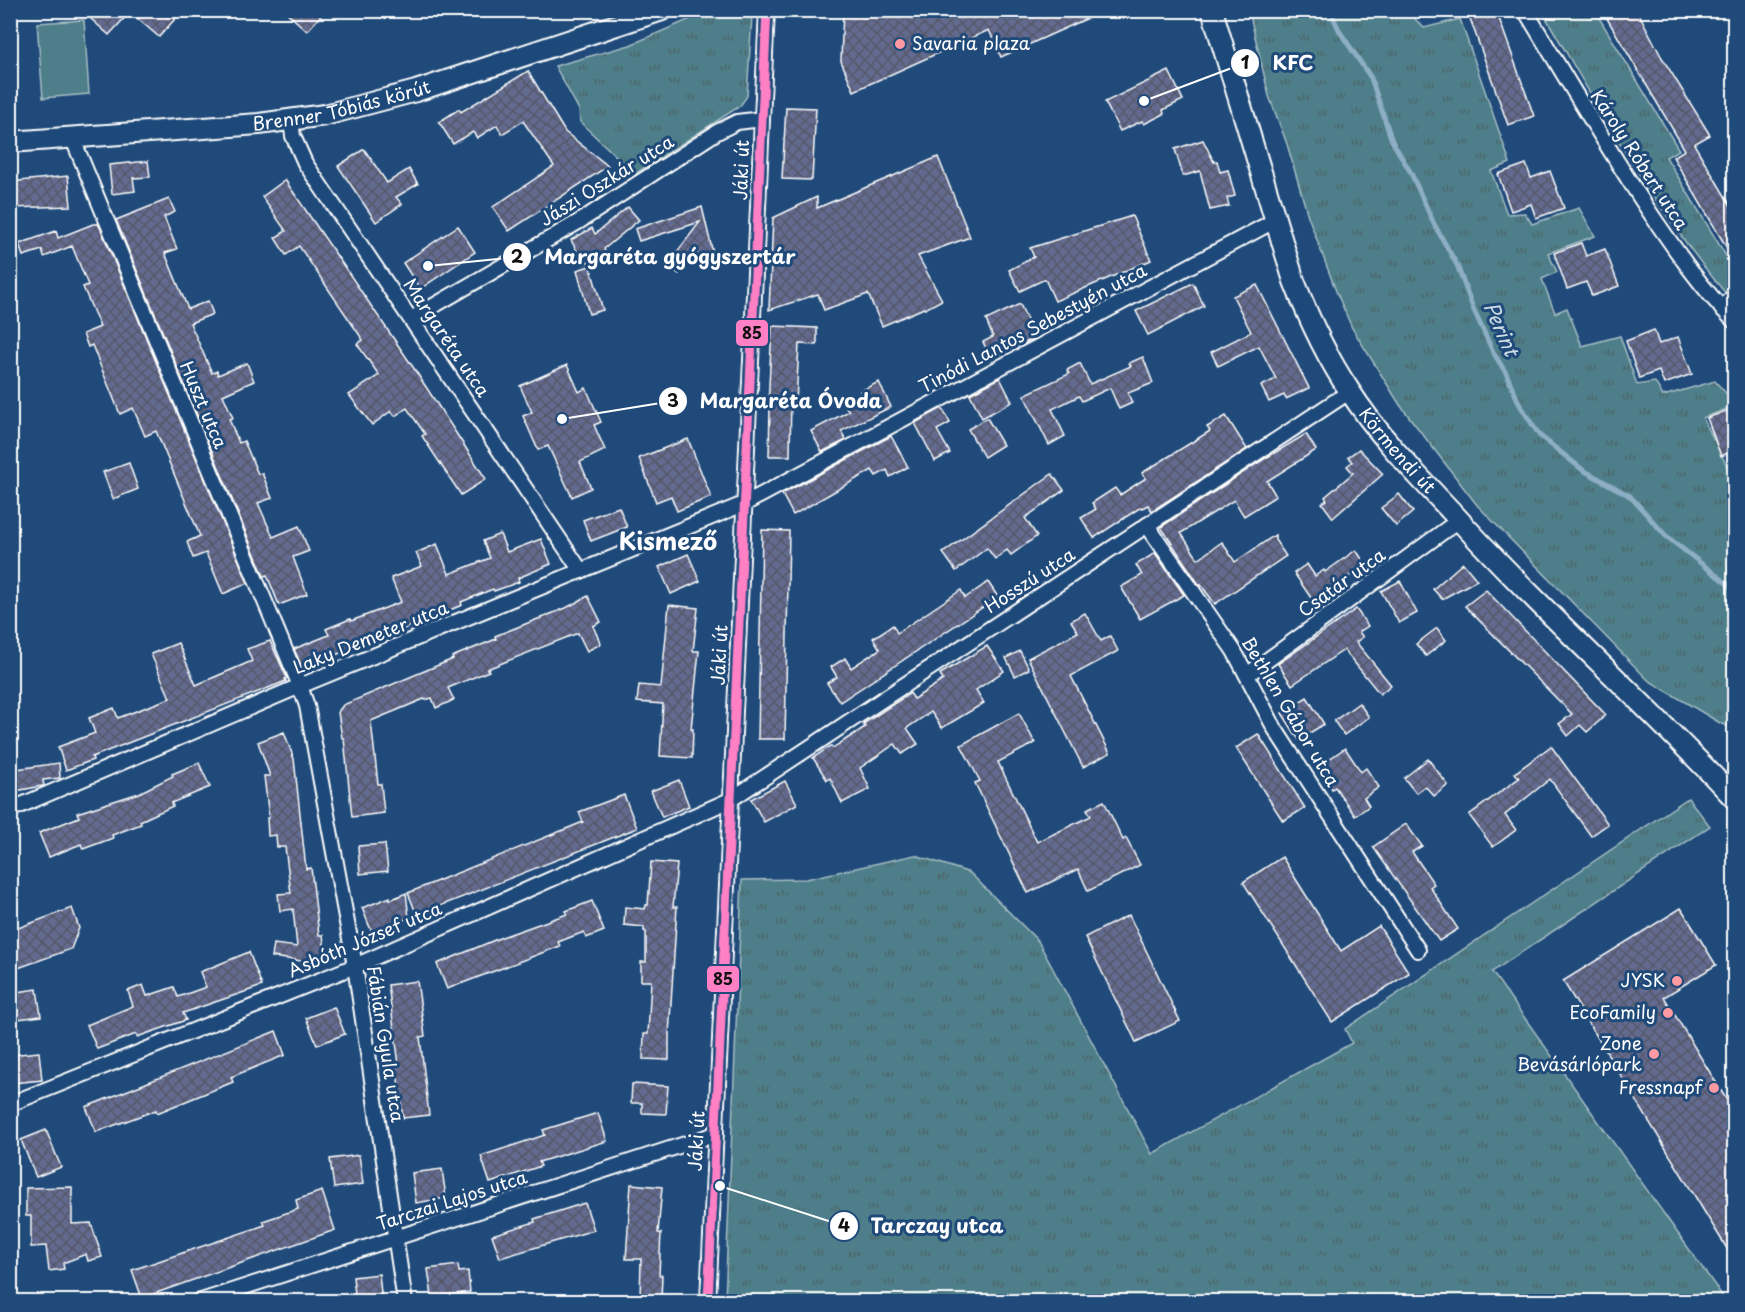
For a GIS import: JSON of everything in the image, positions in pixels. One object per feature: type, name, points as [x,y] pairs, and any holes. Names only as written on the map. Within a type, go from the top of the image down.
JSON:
[{"type":"street","name":"Brenner Tóbiás körút","points":[[10,142],[291,121],[326,115],[416,91],[662,10]]},
{"type":"street","name":"Jáki út","points":[[708,1302],[767,10]]},
{"type":"street","name":"Körmendi út","points":[[1212,10],[1293,281],[1326,354],[1349,392],[1379,431],[1532,598],[1734,798]]},
{"type":"street","name":"Károly Róbert utca","points":[[1525,10],[1627,179],[1679,255],[1734,321]]},
{"type":"street","name":"Jászi Oszkár utca","points":[[411,319],[580,220],[717,132],[737,122],[762,119]]},
{"type":"street","name":"Margaréta utca","points":[[291,121],[293,136],[305,163],[581,572]]},
{"type":"street","name":"Huszt utca","points":[[72,137],[300,686]]},
{"type":"street","name":"Tinódi Lantos Sebestyén utca","points":[[746,503],[1274,221]]},
{"type":"street","points":[[1721,308],[1734,296]]},
{"type":"street","name":"Hosszú utca","points":[[730,800],[1349,392]]},
{"type":"street","name":"Laky Demeter utca","points":[[10,810],[300,686],[746,503]]},
{"type":"street","name":"Csatár utca","points":[[1247,675],[1459,520]]},
{"type":"street","name":"Bethlen Gábor utca","points":[[1147,525],[1234,651],[1275,729],[1418,950]]},
{"type":"street","name":"Fábián Gyula utca","points":[[300,686],[307,706],[355,966],[405,1302]]},
{"type":"street","name":"Asbóth József utca","points":[[10,1104],[355,966],[730,800]]},
{"type":"street","name":"Tarczai Lajos utca","points":[[198,1302],[716,1134]]},
{"type":"green space","points":[[709,11],[750,11],[752,15],[747,96],[740,106],[635,174],[580,122],[579,110],[555,66],[630,45]]},
{"type":"green space","points":[[1249,11],[1412,11],[1416,20],[1424,28],[1460,19],[1510,163],[1491,171],[1507,214],[1525,213],[1532,224],[1579,208],[1595,236],[1548,253],[1557,272],[1542,279],[1555,313],[1567,308],[1582,346],[1620,336],[1637,385],[1655,382],[1663,396],[1715,381],[1734,402],[1734,406],[1703,418],[1727,466],[1734,465],[1734,729],[1648,680],[1477,505],[1400,405],[1352,328],[1336,291],[1308,216],[1287,144],[1269,96]]},
{"type":"green space","points":[[1542,11],[1595,11],[1679,150],[1666,157],[1734,269],[1734,303],[1680,234],[1631,162]]},
{"type":"green space","points":[[84,20],[89,94],[43,98],[37,23]]},
{"type":"green space","points":[[1688,798],[1710,826],[1492,972],[1726,1301],[725,1301],[742,880],[806,879],[915,855],[970,873],[1038,941],[1152,1154],[1352,1043],[1345,1029]]},
{"type":"building","points":[[81,10],[183,10],[159,37],[130,12],[109,35]]},
{"type":"building","points":[[284,10],[326,10],[307,31]]},
{"type":"building","name":"Savaria plaza","points":[[843,10],[1106,10],[1001,57],[989,30],[854,91],[841,61]]},
{"type":"building","points":[[1467,10],[1496,10],[1534,116],[1508,125]]},
{"type":"building","points":[[1602,10],[1637,10],[1661,56],[1710,135],[1694,144],[1734,211],[1734,260],[1673,157],[1685,150]]},
{"type":"building","points":[[528,71],[565,132],[608,166],[509,231],[493,207],[554,166],[523,121],[502,134],[497,125],[477,138],[473,132],[453,144],[439,122],[459,109],[461,112]]},
{"type":"building","points":[[1169,71],[1183,100],[1163,110],[1164,114],[1144,124],[1142,121],[1120,131],[1105,102]]},
{"type":"building","points":[[786,107],[816,108],[812,180],[782,179]]},
{"type":"building","points":[[1203,140],[1214,162],[1217,161],[1220,172],[1228,170],[1235,196],[1227,198],[1229,206],[1210,210],[1200,171],[1183,176],[1175,149]]},
{"type":"building","points":[[364,149],[387,183],[409,169],[418,184],[396,197],[402,204],[376,222],[338,166]]},
{"type":"building","points":[[938,157],[970,237],[918,256],[942,300],[882,326],[868,294],[824,310],[818,294],[769,310],[773,218],[817,197],[817,208]]},
{"type":"building","points":[[148,161],[150,177],[133,178],[135,191],[112,194],[109,165]]},
{"type":"building","points":[[1526,164],[1531,178],[1550,171],[1564,208],[1536,218],[1531,204],[1511,211],[1498,174]]},
{"type":"building","points":[[68,176],[71,206],[10,208],[10,182]]},
{"type":"building","points":[[285,180],[413,367],[486,479],[461,495],[422,436],[425,434],[407,408],[395,416],[391,411],[372,425],[349,395],[379,375],[357,344],[363,340],[299,246],[286,255],[275,238],[286,231],[262,197]]},
{"type":"building","points":[[169,199],[175,212],[164,217],[177,249],[165,253],[188,309],[208,301],[213,314],[190,323],[212,373],[217,371],[218,375],[247,363],[254,381],[223,395],[233,418],[229,419],[239,443],[244,441],[258,474],[262,473],[272,498],[258,503],[273,537],[299,526],[309,551],[293,557],[307,594],[279,605],[267,575],[264,576],[116,220]]},
{"type":"building","points":[[628,207],[639,220],[604,249],[605,252],[584,264],[571,240],[592,228],[595,234]]},
{"type":"building","points":[[702,207],[716,266],[701,270],[696,251],[679,274],[667,265],[700,222],[639,241],[635,229]]},
{"type":"building","points":[[1132,216],[1151,260],[1055,301],[1045,279],[1020,291],[1009,270],[1034,257],[1030,248]]},
{"type":"building","points":[[98,224],[100,227],[248,583],[223,594],[206,553],[193,558],[187,542],[200,536],[156,431],[145,436],[133,408],[120,414],[92,345],[88,347],[83,334],[100,327],[83,287],[88,285],[72,246],[44,257],[42,250],[23,256],[19,244],[56,231],[58,238]]},
{"type":"building","points":[[458,226],[475,252],[420,289],[403,263]]},
{"type":"building","points":[[1581,243],[1586,256],[1605,249],[1619,286],[1592,296],[1586,282],[1567,289],[1554,253]]},
{"type":"building","points":[[590,266],[603,310],[589,314],[577,270]]},
{"type":"building","points":[[1193,283],[1204,306],[1148,335],[1136,311]]},
{"type":"building","points":[[1257,285],[1309,388],[1286,399],[1284,395],[1269,402],[1261,386],[1276,379],[1259,346],[1218,366],[1211,352],[1251,332],[1233,296]]},
{"type":"building","points":[[1020,304],[1035,338],[991,358],[983,342],[993,337],[986,320]]},
{"type":"building","points":[[772,326],[817,328],[817,345],[799,344],[796,403],[791,394],[790,456],[769,456],[770,407],[768,406]]},
{"type":"building","points":[[1654,330],[1659,344],[1678,337],[1692,374],[1664,384],[1659,371],[1639,378],[1626,341]]},
{"type":"building","points":[[1143,357],[1153,383],[1128,393],[1132,403],[1119,409],[1110,388],[1082,401],[1079,396],[1052,409],[1065,436],[1049,445],[1024,395],[1069,374],[1067,370],[1080,363],[1090,384],[1131,366],[1129,363]]},
{"type":"building","points":[[567,365],[579,392],[586,388],[601,422],[594,425],[605,450],[580,462],[591,488],[572,497],[548,446],[538,450],[523,416],[532,412],[520,386]]},
{"type":"building","points":[[1000,378],[1012,402],[982,418],[970,394]]},
{"type":"building","points":[[879,382],[891,407],[841,431],[846,440],[822,452],[811,431],[849,411],[846,407],[864,398],[860,391]]},
{"type":"building","points":[[942,408],[950,423],[937,430],[950,453],[935,461],[915,423]]},
{"type":"building","points":[[1734,408],[1734,451],[1721,456],[1707,418]]},
{"type":"building","points":[[1226,416],[1247,449],[1152,511],[1148,505],[1141,507],[1094,538],[1081,518],[1096,509],[1092,503],[1115,488],[1120,495],[1146,478],[1142,473],[1210,431],[1207,427]]},
{"type":"building","points":[[987,418],[1003,445],[984,457],[968,429]]},
{"type":"building","points":[[1306,434],[1316,450],[1267,481],[1276,496],[1244,516],[1234,500],[1181,533],[1198,559],[1222,542],[1235,562],[1275,535],[1275,540],[1286,556],[1215,604],[1200,586],[1161,527]]},
{"type":"building","points":[[891,436],[908,467],[890,477],[887,470],[876,476],[872,470],[793,515],[782,494]]},
{"type":"building","points":[[688,439],[711,497],[677,511],[671,496],[656,502],[639,458]]},
{"type":"building","points":[[1359,449],[1383,474],[1333,518],[1322,503],[1327,500],[1325,497],[1353,473],[1347,466],[1352,462],[1348,457]]},
{"type":"building","points":[[129,463],[138,489],[113,499],[103,472]]},
{"type":"building","points":[[1052,474],[1064,490],[1025,518],[1037,536],[1011,555],[1007,550],[995,559],[987,548],[956,571],[943,553]]},
{"type":"building","points":[[1399,494],[1413,512],[1396,526],[1381,508]]},
{"type":"building","points":[[619,507],[627,527],[591,541],[583,520]]},
{"type":"building","points":[[762,530],[789,531],[785,739],[758,739]]},
{"type":"building","points":[[500,534],[507,552],[541,539],[551,564],[518,578],[519,582],[494,591],[493,589],[461,602],[462,605],[330,657],[332,661],[304,672],[294,649],[329,635],[326,629],[401,602],[391,578],[422,566],[416,553],[437,544],[449,574],[490,558],[483,541]]},
{"type":"building","points":[[1356,550],[1366,565],[1313,601],[1294,573],[1307,564],[1315,576],[1324,570],[1325,572]]},
{"type":"building","points":[[1155,553],[1184,595],[1140,619],[1121,587],[1142,575],[1136,565]]},
{"type":"building","points":[[688,554],[700,581],[671,594],[659,567]]},
{"type":"building","points":[[1463,563],[1477,580],[1442,599],[1433,589]]},
{"type":"building","points":[[1400,581],[1417,613],[1399,623],[1381,591]]},
{"type":"building","points":[[988,582],[998,597],[840,702],[827,683],[837,677],[831,667],[845,658],[851,668],[880,649],[873,638],[893,625],[897,633],[961,590],[965,598]]},
{"type":"building","points":[[1486,590],[1606,715],[1587,732],[1580,725],[1568,736],[1559,724],[1572,714],[1465,606]]},
{"type":"building","points":[[588,596],[601,622],[593,626],[601,644],[587,651],[578,633],[487,669],[489,671],[448,688],[454,700],[436,708],[432,698],[424,699],[371,721],[378,784],[381,784],[384,813],[352,817],[344,738],[342,738],[338,712],[343,705],[453,659],[452,657],[496,639],[495,636],[566,608]]},
{"type":"building","points":[[669,605],[698,608],[693,651],[699,651],[691,729],[693,729],[692,758],[660,756],[663,704],[637,702],[639,685],[661,687]]},
{"type":"building","points":[[1356,609],[1368,626],[1359,632],[1363,637],[1356,642],[1391,685],[1380,694],[1344,650],[1292,685],[1278,664]]},
{"type":"building","points":[[1085,613],[1101,641],[1110,636],[1118,651],[1071,676],[1110,753],[1083,767],[1028,658],[1078,632],[1071,621]]},
{"type":"building","points":[[1437,628],[1446,640],[1426,656],[1416,644]]},
{"type":"building","points":[[270,641],[287,678],[286,681],[92,757],[93,760],[66,770],[58,747],[95,733],[89,718],[114,708],[118,718],[170,698],[151,654],[178,643],[196,685],[252,661],[247,649]]},
{"type":"building","points":[[987,646],[1004,671],[976,690],[984,703],[942,728],[931,712],[907,728],[918,744],[902,754],[895,744],[860,768],[870,789],[842,803],[830,778],[827,780],[813,758],[865,727],[863,724],[910,693],[914,699],[943,680],[940,674]]},
{"type":"building","points":[[1020,651],[1029,669],[1015,676],[1006,658]]},
{"type":"building","points":[[1307,697],[1324,724],[1299,740],[1282,713]]},
{"type":"building","points":[[1359,703],[1369,717],[1344,735],[1334,721]]},
{"type":"building","points":[[1019,713],[1035,743],[998,762],[1037,842],[1091,816],[1087,809],[1104,801],[1123,840],[1126,838],[1140,865],[1088,891],[1078,869],[1028,893],[975,783],[980,781],[961,745]]},
{"type":"building","points":[[284,732],[294,759],[306,869],[311,868],[319,935],[323,935],[326,959],[302,961],[272,957],[274,944],[297,947],[293,909],[280,911],[278,894],[291,893],[285,847],[277,847],[276,835],[268,836],[267,818],[269,818],[264,776],[270,776],[258,742]]},
{"type":"building","points":[[1258,734],[1305,808],[1283,821],[1236,748]]},
{"type":"building","points":[[1551,746],[1608,824],[1591,836],[1550,779],[1505,815],[1516,830],[1493,847],[1469,815],[1519,778],[1515,773]]},
{"type":"building","points":[[1345,748],[1361,772],[1366,768],[1379,787],[1364,798],[1369,806],[1355,816],[1335,787],[1332,789],[1318,767]]},
{"type":"building","points":[[1428,759],[1448,785],[1434,796],[1425,786],[1416,793],[1404,778]]},
{"type":"building","points":[[59,763],[60,778],[43,780],[44,786],[10,792],[10,770]]},
{"type":"building","points":[[199,763],[210,787],[171,803],[173,806],[140,821],[141,824],[112,835],[113,838],[83,849],[81,844],[49,857],[39,833],[79,817],[77,813],[139,793],[173,776],[172,774]]},
{"type":"building","points":[[679,780],[689,806],[662,817],[651,791]]},
{"type":"building","points":[[785,781],[797,804],[764,822],[751,799]]},
{"type":"building","points":[[624,795],[637,828],[417,915],[408,893],[583,822],[579,812]]},
{"type":"building","points":[[1406,824],[1422,846],[1412,852],[1434,884],[1430,887],[1458,929],[1439,941],[1373,847]]},
{"type":"building","points":[[385,844],[388,871],[360,874],[358,846]]},
{"type":"building","points":[[1282,857],[1341,951],[1379,926],[1409,973],[1332,1022],[1243,882]]},
{"type":"building","points":[[651,862],[677,864],[673,907],[677,907],[669,1060],[643,1059],[644,1034],[648,1034],[651,981],[641,981],[641,962],[646,962],[646,932],[644,927],[624,925],[625,907],[645,909],[648,905]]},
{"type":"building","points":[[406,893],[409,918],[373,935],[362,908]]},
{"type":"building","points":[[592,901],[604,931],[586,938],[584,932],[558,942],[560,946],[447,989],[437,964],[502,937],[567,914],[566,911]]},
{"type":"building","points":[[72,908],[79,928],[71,949],[10,971],[10,931]]},
{"type":"building","name":"Zone Bevásárlópark","points":[[1681,908],[1716,965],[1664,997],[1734,1112],[1734,1260],[1563,981]]},
{"type":"building","points":[[1129,915],[1180,1021],[1136,1042],[1085,937]]},
{"type":"building","points":[[249,952],[262,986],[183,1013],[186,1020],[137,1037],[136,1034],[97,1049],[87,1025],[133,1006],[128,991],[143,985],[147,996],[174,987],[178,997],[206,987],[200,972]]},
{"type":"building","points":[[417,981],[425,1036],[420,1037],[429,1115],[403,1118],[396,1064],[399,1064],[388,985]]},
{"type":"building","points":[[37,989],[41,1016],[10,1020],[10,993]]},
{"type":"building","points":[[334,1007],[345,1034],[317,1045],[306,1018]]},
{"type":"building","points":[[276,1031],[285,1055],[231,1077],[233,1082],[157,1113],[156,1110],[96,1132],[86,1107]]},
{"type":"building","points":[[39,1052],[42,1080],[13,1083],[10,1055]]},
{"type":"building","points":[[632,1084],[668,1086],[666,1114],[642,1113],[642,1103],[631,1103]]},
{"type":"building","points":[[598,1113],[607,1141],[539,1162],[541,1166],[490,1183],[481,1156],[545,1135],[543,1130]]},
{"type":"building","points":[[46,1130],[61,1167],[36,1177],[21,1140]]},
{"type":"building","points":[[359,1155],[363,1184],[334,1188],[330,1159]]},
{"type":"building","points":[[442,1169],[446,1198],[416,1203],[412,1173]]},
{"type":"building","points":[[631,1184],[662,1187],[658,1233],[661,1233],[659,1275],[662,1275],[661,1301],[640,1300],[641,1259],[626,1259]]},
{"type":"building","points":[[72,1187],[72,1224],[91,1223],[102,1257],[88,1261],[86,1254],[63,1263],[64,1269],[49,1271],[46,1246],[31,1247],[31,1216],[26,1216],[26,1188]]},
{"type":"building","points":[[322,1191],[335,1230],[142,1298],[132,1270],[265,1225],[263,1221],[298,1209],[296,1200]]},
{"type":"building","points":[[585,1203],[594,1230],[500,1258],[492,1235]]},
{"type":"building","points":[[458,1265],[459,1272],[468,1271],[470,1292],[432,1297],[428,1269]]},
{"type":"building","points":[[379,1274],[382,1302],[356,1302],[353,1277]]},
{"type":"waterway","name":"Perint","points":[[1330,10],[1340,32],[1371,78],[1392,141],[1411,173],[1434,224],[1457,265],[1493,352],[1506,373],[1520,405],[1539,435],[1583,470],[1630,496],[1666,536],[1734,589]]},
{"type":"waterway","points":[[1729,824],[1734,830]]},
{"type":"transit line","name":"85","points":[[708,1302],[767,10]]},
{"type":"place","name":"Savaria plaza","points":[[900,44]]},
{"type":"place","name":"KFC","points":[[1144,101]]},
{"type":"place","name":"Margaréta gyógyszertár","points":[[428,266]]},
{"type":"place","name":"Margaréta Óvoda","points":[[562,419]]},
{"type":"place","name":"JYSK","points":[[1677,981]]},
{"type":"place","name":"EcoFamily","points":[[1668,1013]]},
{"type":"place","name":"Zone Bevásárlópark","points":[[1654,1054]]},
{"type":"place","name":"Fressnapf","points":[[1714,1088]]},
{"type":"place","name":"Tarczay utca","points":[[720,1186]]},
{"type":"district","name":"Kismező","points":[[668,542]]}]
